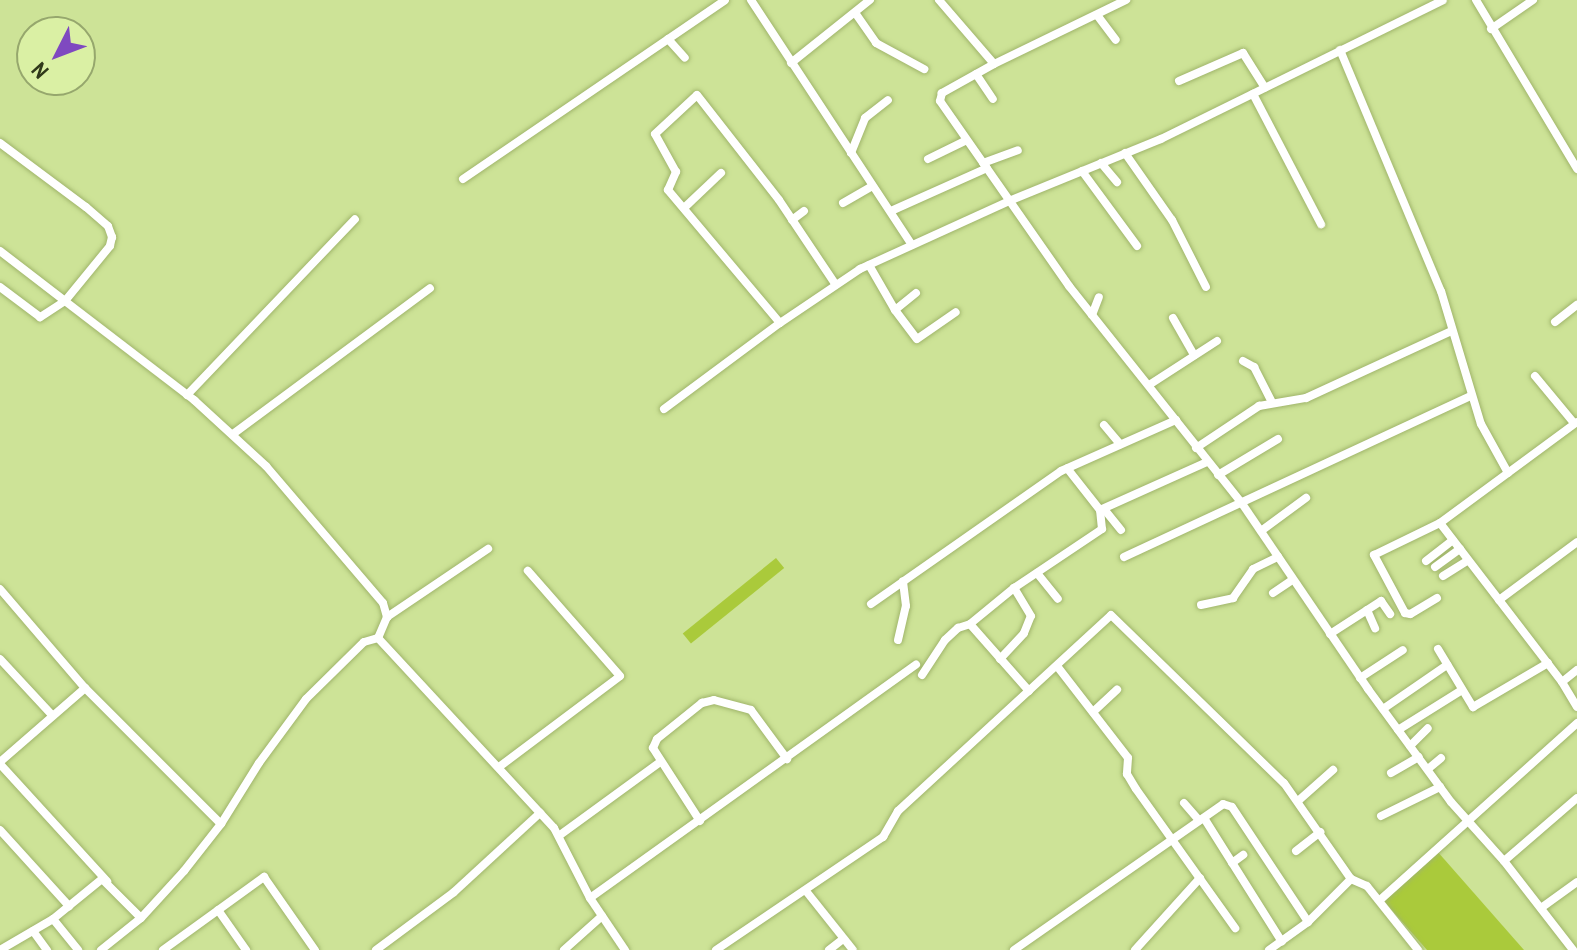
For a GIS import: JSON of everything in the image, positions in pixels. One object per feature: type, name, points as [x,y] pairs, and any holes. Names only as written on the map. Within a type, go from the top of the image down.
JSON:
[{"type":"street","points":[[463,179],[725,0]]},
{"type":"street","points":[[751,0],[912,245]]},
{"type":"street","points":[[791,63],[804,49],[856,14],[870,0]]},
{"type":"street","points":[[1126,0],[994,64],[940,96],[1009,201],[1092,315],[1241,502],[1360,678],[1440,787],[1504,861],[1573,950]]},
{"type":"street","points":[[664,409],[780,323],[869,265],[1253,94],[1443,0]]},
{"type":"street","points":[[1476,0],[1577,169]]},
{"type":"street","points":[[1491,29],[1533,0]]},
{"type":"street","points":[[941,1],[994,64]]},
{"type":"street","points":[[856,14],[876,43],[924,69]]},
{"type":"street","points":[[1097,15],[1116,40]]},
{"type":"street","points":[[668,39],[685,58]]},
{"type":"street","points":[[886,50],[893,63]]},
{"type":"street","points":[[1340,50],[1441,291],[1471,396],[1508,473]]},
{"type":"street","points":[[1179,81],[1243,53],[1265,88]]},
{"type":"street","points":[[976,74],[993,99]]},
{"type":"street","points":[[780,323],[668,190],[676,172],[655,134],[698,94],[792,220],[836,285]]},
{"type":"street","points":[[1253,94],[1321,224]]},
{"type":"street","points":[[851,153],[865,118],[888,100]]},
{"type":"street","points":[[928,159],[967,140]]},
{"type":"street","points":[[0,143],[86,207],[108,226],[112,237],[110,246],[65,301],[40,317],[0,287]]},
{"type":"street","points":[[1568,155],[1577,147]]},
{"type":"street","points":[[891,211],[1018,150]]},
{"type":"street","points":[[1125,153],[1172,220],[1206,287]]},
{"type":"street","points":[[1101,163],[1117,182]]},
{"type":"street","points":[[1082,171],[1137,246]]},
{"type":"street","points":[[684,208],[721,173]]},
{"type":"street","points":[[843,203],[873,186]]},
{"type":"street","points":[[792,220],[804,211]]},
{"type":"street","points":[[187,395],[355,219]]},
{"type":"street","points":[[0,251],[233,434],[340,550],[383,603],[387,617]]},
{"type":"street","points":[[869,265],[895,310],[917,339],[956,312]]},
{"type":"street","points":[[233,434],[430,288]]},
{"type":"street","points":[[895,310],[916,293]]},
{"type":"street","points":[[1092,315],[1099,297]]},
{"type":"street","points":[[1555,322],[1577,305]]},
{"type":"street","points":[[1173,318],[1194,355]]},
{"type":"street","points":[[1196,448],[1271,401],[1287,403],[1306,398],[1452,331]]},
{"type":"street","points":[[1149,385],[1217,341]]},
{"type":"street","points":[[1243,361],[1254,367],[1271,401]]},
{"type":"street","points":[[1437,598],[1410,614],[1405,613],[1374,555],[1440,523],[1576,422],[1535,376]]},
{"type":"street","points":[[1124,557],[1471,396]]},
{"type":"street","points":[[871,604],[1067,468],[1176,420]]},
{"type":"street","points":[[1104,425],[1120,444]]},
{"type":"street","points":[[1218,475],[1278,439]]},
{"type":"street","points":[[1102,510],[1207,462]]},
{"type":"street","points":[[1067,468],[1121,530]]},
{"type":"street","points":[[1261,531],[1306,498]]},
{"type":"street","points":[[922,675],[945,640],[1014,588],[1102,529],[1102,510]]},
{"type":"street","points":[[1440,523],[1548,663],[1577,707]]},
{"type":"street","points":[[1426,561],[1453,540]]},
{"type":"street","points":[[1499,600],[1577,542]]},
{"type":"street","points":[[378,638],[387,617],[488,549]]},
{"type":"street","points":[[1435,567],[1460,549]]},
{"type":"street","points":[[1201,605],[1233,598],[1253,569],[1278,557]]},
{"type":"street","points":[[1443,576],[1467,561]]},
{"type":"street","points":[[499,767],[620,676],[528,571]]},
{"type":"street","points":[[1037,573],[1058,599]]},
{"type":"street","points":[[1273,593],[1292,580]]},
{"type":"street","points":[[898,640],[906,606],[903,581]]},
{"type":"street","points":[[1000,659],[1024,633],[1031,616],[1014,588]]},
{"type":"street","points":[[0,589],[85,688],[221,824]]},
{"type":"street","points":[[1330,634],[1381,601],[1390,614]]},
{"type":"street","points":[[1367,610],[1375,628]]},
{"type":"street","points":[[716,950],[883,837],[898,811],[1109,617],[1117,617],[1267,766],[1298,801],[1351,879],[1367,886],[1418,950]]},
{"type":"street","points":[[970,624],[1029,691]]},
{"type":"street","points":[[378,638],[560,835],[565,854],[625,950]]},
{"type":"street","points":[[101,950],[141,918],[184,871],[221,824],[259,763],[306,699],[364,642],[378,638]]},
{"type":"street","points":[[1438,649],[1475,707],[1548,663]]},
{"type":"street","points":[[1360,678],[1403,650]]},
{"type":"street","points":[[0,659],[52,715]]},
{"type":"street","points":[[590,898],[916,665]]},
{"type":"street","points":[[1383,709],[1447,665]]},
{"type":"street","points":[[1057,666],[1128,758],[1127,774],[1235,928]]},
{"type":"street","points":[[1562,682],[1577,670]]},
{"type":"street","points":[[85,688],[0,763],[141,918]]},
{"type":"street","points":[[1093,712],[1117,690]]},
{"type":"street","points":[[1398,730],[1462,690]]},
{"type":"street","points":[[700,821],[653,748],[657,739],[702,703],[714,700],[751,710],[787,759]]},
{"type":"street","points":[[1380,900],[1577,723]]},
{"type":"street","points":[[1410,746],[1428,728]]},
{"type":"street","points":[[1391,773],[1419,757]]},
{"type":"street","points":[[1428,769],[1441,758]]},
{"type":"street","points":[[560,835],[660,762]]},
{"type":"street","points":[[1298,801],[1333,770]]},
{"type":"street","points":[[1381,816],[1440,787]]},
{"type":"street","points":[[1504,861],[1577,798]]},
{"type":"street","points":[[1184,803],[1201,819],[1282,942]]},
{"type":"street","points":[[1014,950],[1223,804],[1232,807],[1308,922]]},
{"type":"street","points":[[376,950],[454,892],[540,813]]},
{"type":"street","points":[[0,830],[69,906]]},
{"type":"street","points":[[1296,851],[1320,832]]},
{"type":"street","points":[[1232,863],[1243,855]]},
{"type":"street","points":[[163,950],[178,946],[218,910],[264,877],[315,950]]},
{"type":"street","points":[[1135,950],[1200,878]]},
{"type":"street","points":[[1269,950],[1308,922],[1351,879]]},
{"type":"street","points":[[0,950],[53,919],[94,882],[107,881]]},
{"type":"street","points":[[1541,908],[1577,882]]},
{"type":"street","points":[[806,891],[853,950]]},
{"type":"street","points":[[129,905],[155,901]]},
{"type":"street","points":[[218,910],[246,950]]},
{"type":"street","points":[[564,950],[602,916]]},
{"type":"street","points":[[53,919],[78,950]]},
{"type":"street","points":[[33,931],[47,950]]},
{"type":"street","points":[[829,950],[843,939]]},
{"type":"shaded area","points":[[776,558],[784,568],[691,644],[683,634]]},
{"type":"shaded area","points":[[1437,851],[1524,950],[1427,950],[1383,900]]}]
